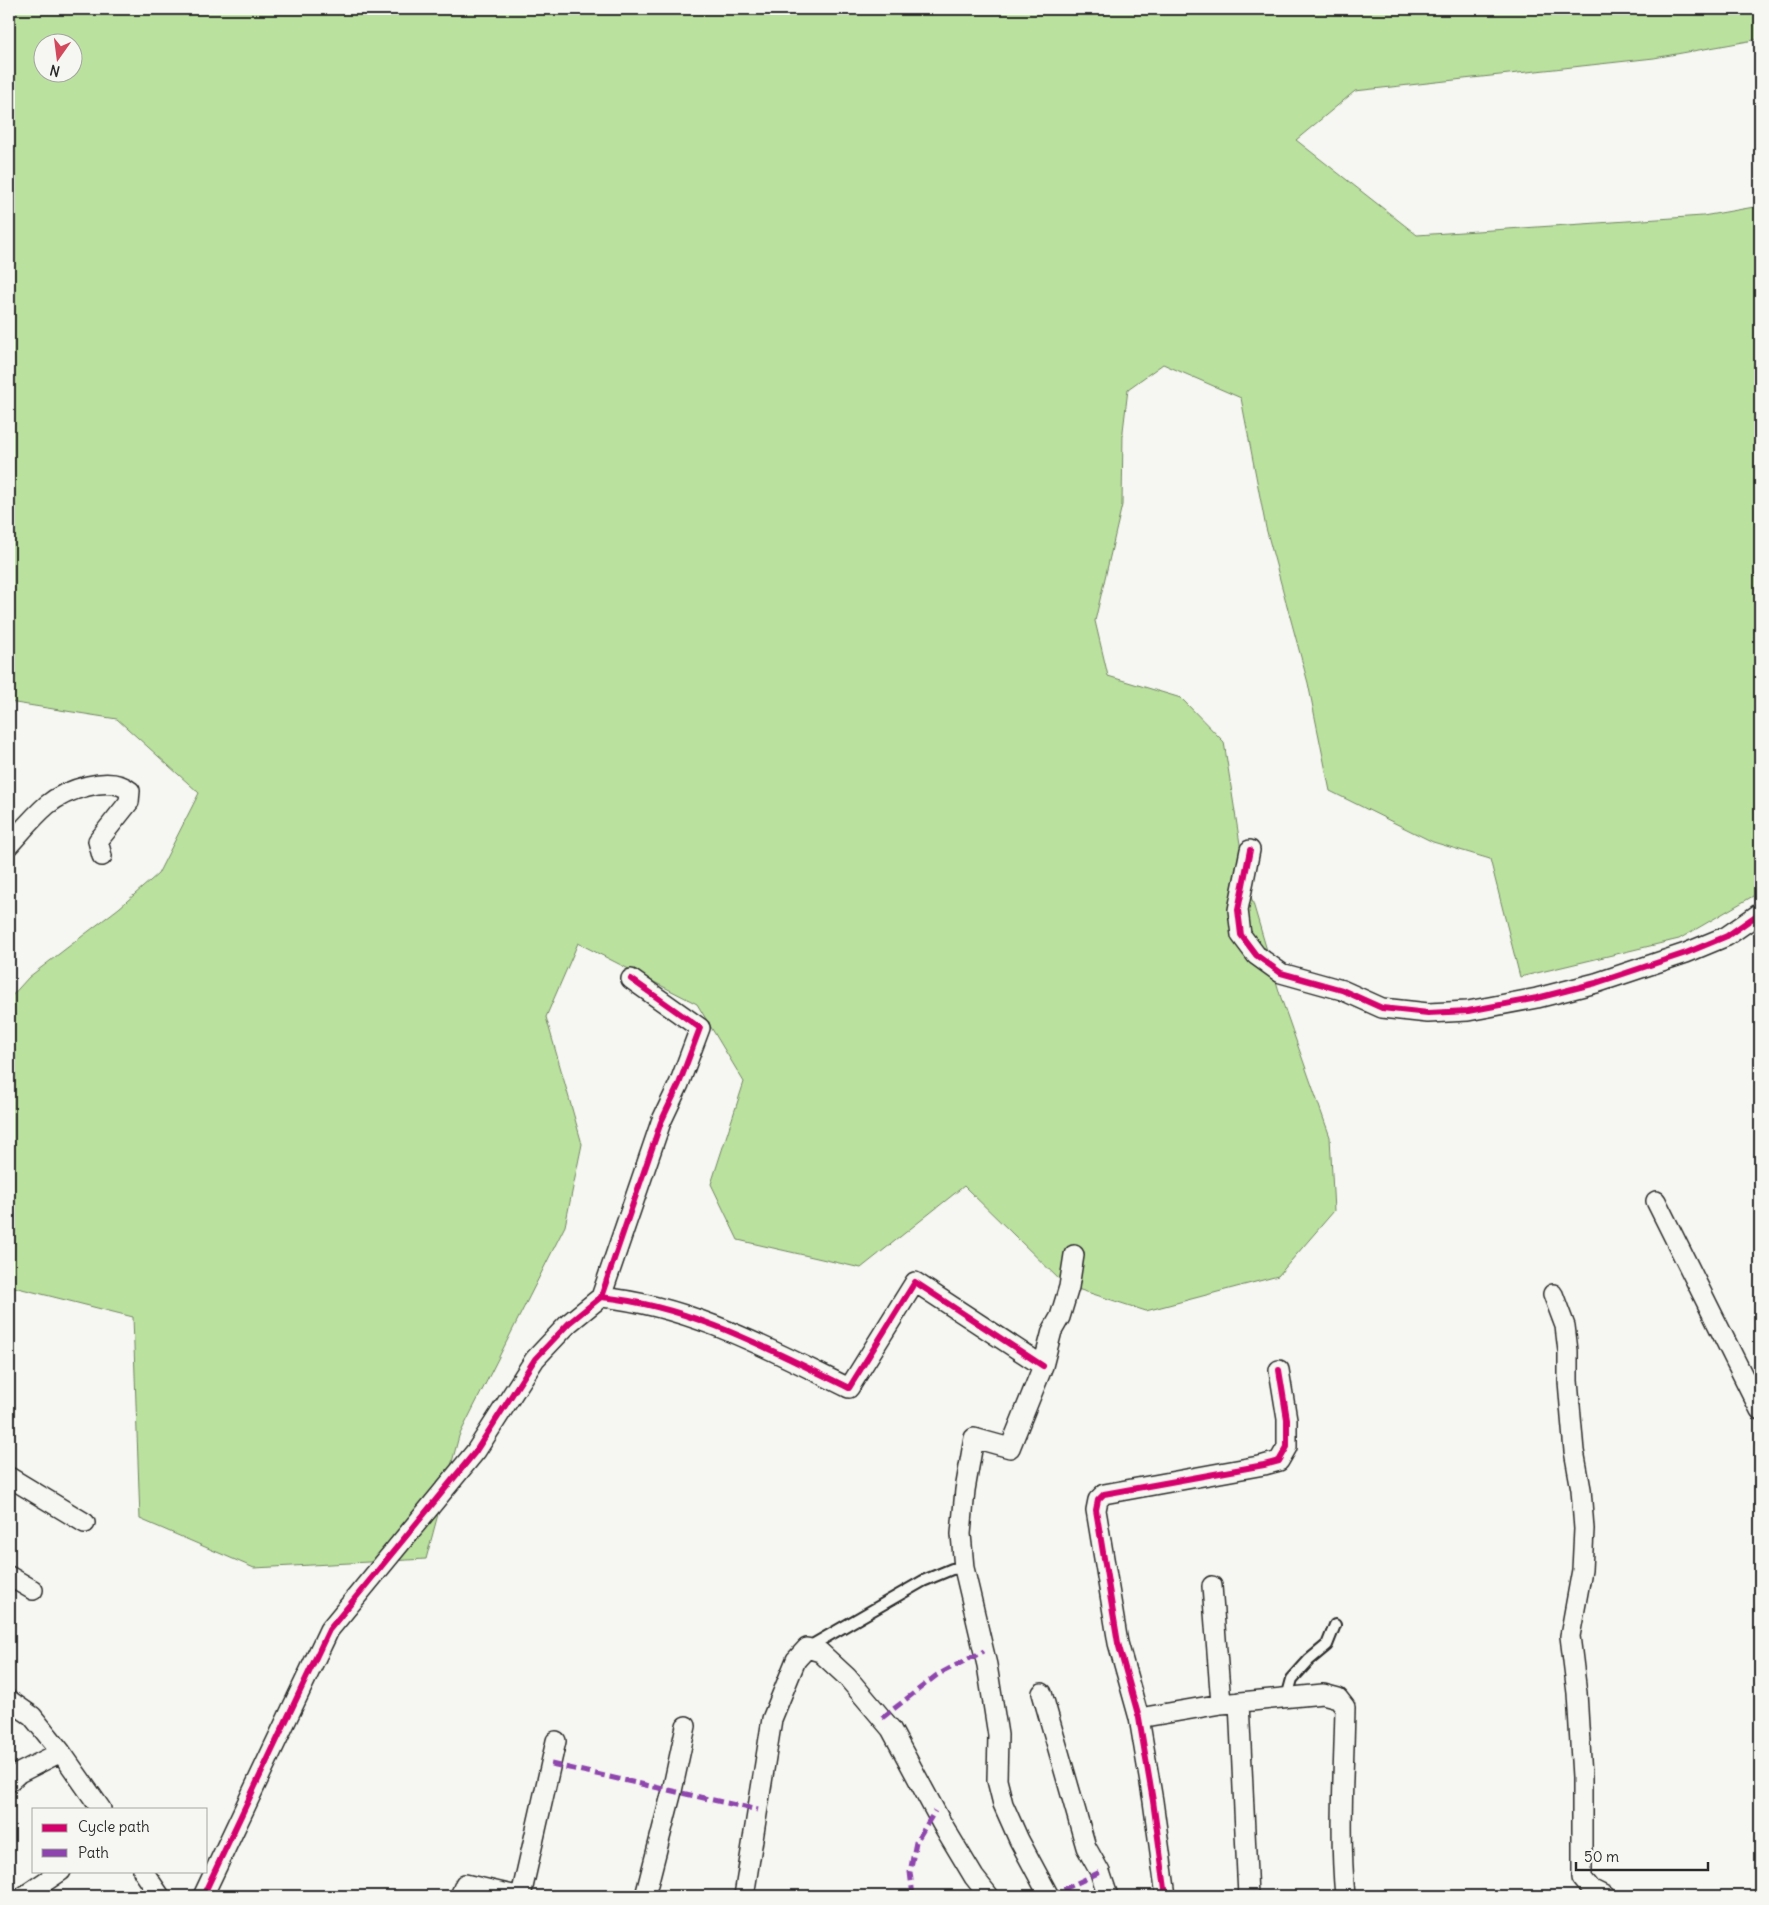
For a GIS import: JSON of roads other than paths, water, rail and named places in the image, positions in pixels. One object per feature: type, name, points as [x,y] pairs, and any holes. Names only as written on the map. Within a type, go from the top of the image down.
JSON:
[{"type":"street","points":[[9,845],[47,805],[69,792],[99,784],[123,785],[130,791],[129,802],[98,841],[102,856]]},
{"type":"street","points":[[1250,850],[1238,910],[1241,935],[1256,955],[1281,973],[1342,990],[1382,1008],[1428,1013],[1468,1012],[1545,996],[1596,983],[1686,953],[1727,936],[1760,914]]},
{"type":"street","points":[[203,1896],[329,1630],[476,1451],[535,1359],[569,1323],[601,1296],[662,1122],[679,1084],[700,1028],[631,979]]},
{"type":"street","points":[[1656,1201],[1760,1410]]},
{"type":"street","points":[[1048,1896],[1003,1804],[997,1780],[998,1735],[988,1664],[964,1568],[961,1534],[965,1490],[974,1438],[1010,1448],[1043,1366],[1052,1331],[1060,1318],[1069,1287],[1074,1255]]},
{"type":"street","points":[[601,1296],[636,1301],[679,1312],[734,1332],[849,1388],[915,1282],[1043,1366]]},
{"type":"street","points":[[1553,1294],[1565,1326],[1571,1426],[1581,1489],[1584,1529],[1582,1570],[1570,1636],[1577,1693],[1582,1777],[1582,1878],[1591,1889],[1605,1896]]},
{"type":"street","points":[[1166,1896],[1139,1718],[1118,1643],[1096,1510],[1098,1500],[1104,1494],[1279,1461],[1287,1447],[1287,1420],[1279,1370]]},
{"type":"street","points":[[9,1477],[85,1523]]},
{"type":"street","points":[[9,1576],[33,1590]]},
{"type":"street","points":[[1212,1586],[1230,1703],[1248,1896]]},
{"type":"street","points":[[744,1896],[772,1719],[796,1660],[808,1648],[820,1652],[847,1677],[891,1729],[941,1822],[974,1877],[989,1896]]},
{"type":"street","points":[[1042,1693],[1086,1847],[1100,1872],[1108,1896]]},
{"type":"street","points":[[1139,1718],[1230,1703],[1288,1696],[1322,1694],[1338,1698],[1345,1707],[1341,1813],[1342,1867],[1345,1896]]},
{"type":"street","points":[[9,1700],[32,1716],[62,1752],[100,1808]]},
{"type":"street","points":[[645,1896],[672,1791],[686,1726]]},
{"type":"street","points":[[460,1896],[465,1884],[519,1896],[556,1741]]},
{"type":"street","points":[[9,1782],[19,1773],[62,1752]]},
{"type":"street","points":[[24,1896],[60,1872]]},
{"type":"street","points":[[144,1872],[160,1896]]},
{"type":"lane","points":[[808,1648],[923,1581],[952,1569],[964,1568]]},
{"type":"lane","points":[[1288,1696],[1292,1679],[1327,1645],[1335,1625]]}]
